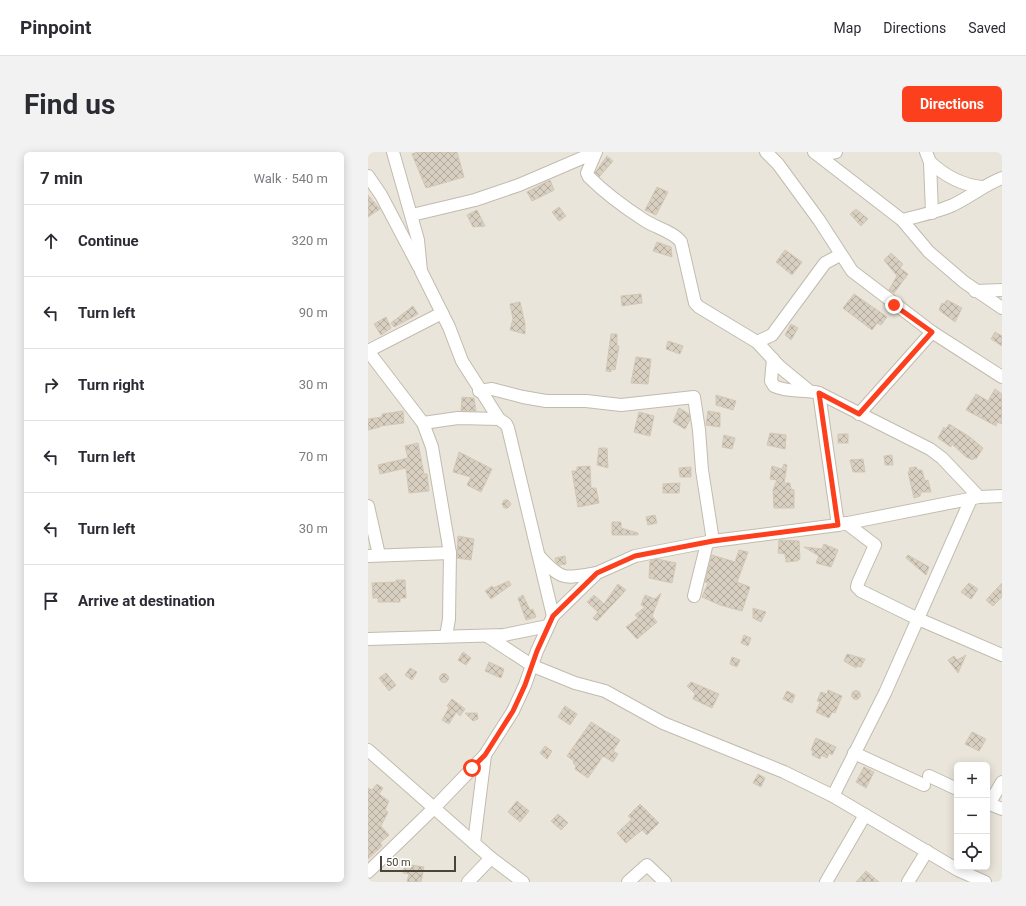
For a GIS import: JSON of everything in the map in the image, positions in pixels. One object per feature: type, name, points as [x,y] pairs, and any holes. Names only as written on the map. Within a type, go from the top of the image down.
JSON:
[{"type":"street","points":[[392,152],[412,215],[420,249],[421,271]]},
{"type":"street","points":[[766,152],[778,164],[819,220],[840,255],[852,271],[932,332],[1002,378]]},
{"type":"street","points":[[819,155],[836,152]]},
{"type":"street","points":[[412,215],[490,195],[591,155]]},
{"type":"street","points":[[591,155],[587,173],[589,177],[610,198],[679,240],[695,303],[698,307],[757,342],[780,367],[814,392],[937,453],[975,498]]},
{"type":"street","points":[[819,155],[902,220],[929,252],[975,291],[1002,308]]},
{"type":"street","points":[[928,157],[932,213]]},
{"type":"street","points":[[928,157],[957,181],[967,186],[982,187]]},
{"type":"street","points":[[368,176],[381,195],[421,271],[442,314],[462,361],[479,391],[499,419],[506,424],[510,433],[539,555],[550,621],[533,666],[513,711],[485,755],[434,808],[368,872]]},
{"type":"street","points":[[902,220],[932,213],[953,204],[982,187],[1002,178]]},
{"type":"street","points":[[757,342],[772,335],[825,263],[840,255]]},
{"type":"street","points":[[975,291],[1002,290]]},
{"type":"street","points":[[442,314],[368,351],[423,423],[432,447],[450,553],[449,619],[446,636]]},
{"type":"street","points":[[859,414],[932,332]]},
{"type":"street","points":[[773,359],[771,380],[774,386],[783,390],[814,392]]},
{"type":"street","points":[[479,391],[492,389],[546,401],[586,401],[621,405],[694,397],[699,430],[710,542],[694,596]]},
{"type":"street","points":[[814,392],[842,524],[875,545],[858,587],[861,591],[916,618],[1002,655]]},
{"type":"street","points":[[423,423],[458,418],[499,419]]},
{"type":"street","points":[[539,555],[556,573],[564,576],[597,573],[635,556],[710,542],[842,524],[975,498],[1002,496]]},
{"type":"street","points":[[833,796],[885,693],[916,618],[975,498]]},
{"type":"street","points":[[368,506],[373,556],[450,553]]},
{"type":"street","points":[[370,641],[446,636],[487,636],[526,631],[550,621],[597,573]]},
{"type":"street","points":[[487,636],[533,666],[575,683],[605,691],[663,723],[784,772],[833,796],[958,870],[985,882]]},
{"type":"street","points":[[368,750],[491,858],[522,882]]},
{"type":"street","points":[[854,753],[926,781],[954,788]]},
{"type":"street","points":[[474,843],[485,755]]},
{"type":"street","points":[[990,800],[1002,782]]},
{"type":"street","points":[[990,804],[1002,809]]},
{"type":"street","points":[[826,882],[865,815]]},
{"type":"street","points":[[908,882],[927,851]]},
{"type":"street","points":[[468,882],[491,858]]},
{"type":"street","points":[[628,882],[647,864],[665,882]]},
{"type":"shaded area","points":[[368,152],[1002,152],[1002,882],[368,882]]},
{"type":"building","points":[[418,152],[457,152],[464,177],[426,188],[412,154]]},
{"type":"building","points":[[607,156],[613,161],[599,177],[595,173]]},
{"type":"building","points":[[550,180],[554,190],[532,201],[527,192]]},
{"type":"building","points":[[657,187],[668,192],[656,215],[645,210]]},
{"type":"building","points":[[368,195],[380,209],[368,217]]},
{"type":"building","points":[[559,207],[566,216],[559,221],[552,212]]},
{"type":"building","points":[[856,209],[868,219],[861,226],[850,214]]},
{"type":"building","points":[[477,210],[485,226],[473,227],[467,215]]},
{"type":"building","points":[[657,242],[671,247],[672,257],[653,251]]},
{"type":"building","points":[[785,250],[802,262],[792,275],[776,262]]},
{"type":"building","points":[[891,253],[903,264],[900,268],[908,274],[894,293],[889,290],[897,276],[884,260]]},
{"type":"building","points":[[641,294],[642,303],[622,306],[621,296]]},
{"type":"building","points":[[854,294],[887,317],[881,325],[877,323],[872,330],[843,308]]},
{"type":"building","points":[[947,300],[962,308],[955,322],[939,310],[942,303],[944,304]]},
{"type":"building","points":[[520,302],[525,324],[525,334],[510,330],[513,319],[510,304]]},
{"type":"building","points":[[413,306],[418,314],[394,327],[391,323]]},
{"type":"building","points":[[386,317],[391,328],[381,335],[374,324]]},
{"type":"building","points":[[791,324],[798,328],[791,340],[785,335]]},
{"type":"building","points":[[995,332],[1002,336],[1002,346],[991,339]]},
{"type":"building","points":[[611,334],[617,334],[617,346],[619,346],[615,370],[611,369],[611,372],[606,371]]},
{"type":"building","points":[[668,341],[683,346],[680,354],[666,349]]},
{"type":"building","points":[[636,357],[651,359],[648,384],[631,383]]},
{"type":"building","points":[[995,389],[1002,394],[1002,424],[997,422],[996,426],[966,410],[976,394],[988,401]]},
{"type":"building","points":[[716,395],[736,401],[733,410],[716,405]]},
{"type":"building","points":[[462,397],[474,398],[476,411],[461,411]]},
{"type":"building","points":[[679,408],[689,414],[690,420],[685,429],[673,422]]},
{"type":"building","points":[[403,411],[404,423],[380,426],[368,430],[368,419],[382,417],[382,414]]},
{"type":"building","points":[[708,411],[720,413],[720,427],[706,425]]},
{"type":"building","points":[[639,412],[654,416],[650,436],[634,432]]},
{"type":"building","points":[[949,424],[970,437],[983,448],[976,459],[974,458],[973,460],[966,457],[952,444],[951,447],[938,438],[944,427],[946,429]]},
{"type":"building","points":[[770,433],[786,435],[785,449],[767,445]]},
{"type":"building","points":[[838,434],[848,434],[848,443],[838,443]]},
{"type":"building","points":[[724,435],[735,438],[732,449],[722,447]]},
{"type":"building","points":[[418,443],[424,474],[427,474],[429,491],[409,493],[406,468],[380,474],[378,465],[408,458],[405,446]]},
{"type":"building","points":[[599,448],[607,448],[608,468],[597,465]]},
{"type":"building","points":[[459,452],[492,469],[481,492],[467,485],[471,477],[453,472]]},
{"type":"building","points":[[892,455],[893,465],[885,465],[884,456]]},
{"type":"building","points":[[863,459],[865,472],[853,472],[850,460]]},
{"type":"building","points":[[784,464],[787,465],[784,483],[790,483],[791,489],[794,490],[794,508],[774,508],[773,490],[777,480],[770,479],[772,466],[782,469]]},
{"type":"building","points":[[590,466],[591,488],[596,488],[599,503],[578,507],[572,471],[577,471],[577,467]]},
{"type":"building","points":[[691,467],[691,477],[680,477],[679,468]]},
{"type":"building","points":[[916,467],[918,470],[922,470],[925,481],[928,480],[931,492],[921,492],[920,496],[914,498],[908,472],[910,471],[909,468]]},
{"type":"building","points":[[680,483],[679,493],[663,493],[663,484]]},
{"type":"building","points":[[504,500],[508,500],[511,504],[508,508],[504,508],[502,504]]},
{"type":"building","points":[[655,515],[657,523],[648,525],[646,517]]},
{"type":"building","points":[[612,522],[621,522],[621,528],[638,533],[638,535],[612,535]]},
{"type":"building","points":[[458,536],[474,539],[471,560],[457,558]]},
{"type":"building","points":[[779,540],[799,541],[800,559],[797,561],[786,562],[785,554],[778,553]]},
{"type":"building","points":[[824,544],[838,550],[831,567],[816,563],[819,556],[804,547],[822,549]]},
{"type":"building","points":[[739,550],[748,552],[737,582],[750,587],[742,611],[720,605],[702,597],[708,583],[705,582],[712,555],[735,562]]},
{"type":"building","points":[[908,555],[929,567],[926,575],[906,558]]},
{"type":"building","points":[[565,556],[566,564],[559,565],[556,562],[555,558]]},
{"type":"building","points":[[657,559],[676,563],[672,583],[649,578],[650,561]]},
{"type":"building","points":[[396,580],[405,580],[406,598],[400,598],[400,602],[378,602],[378,598],[373,598],[372,583],[396,582]]},
{"type":"building","points":[[509,581],[511,585],[491,599],[485,591],[492,586],[493,588]]},
{"type":"building","points":[[969,583],[978,589],[971,599],[961,592]]},
{"type":"building","points":[[1002,583],[1002,597],[993,606],[986,600]]},
{"type":"building","points":[[618,584],[626,590],[597,621],[593,618],[598,612],[587,602],[594,595],[604,604]]},
{"type":"building","points":[[661,593],[652,616],[657,622],[637,639],[626,627],[638,618],[635,615],[645,607],[641,605],[645,595],[655,599]]},
{"type":"building","points":[[523,595],[530,610],[533,609],[536,617],[526,620],[518,598]]},
{"type":"building","points":[[753,608],[766,612],[761,622],[753,618]]},
{"type":"building","points":[[744,635],[751,638],[748,646],[741,643]]},
{"type":"building","points":[[463,652],[471,658],[466,665],[458,660]]},
{"type":"building","points":[[847,654],[865,659],[861,667],[857,666],[856,668],[844,661]]},
{"type":"building","points":[[966,655],[958,673],[948,660],[954,656],[957,660]]},
{"type":"building","points":[[732,657],[740,660],[737,667],[730,664]]},
{"type":"building","points":[[489,662],[504,669],[501,678],[485,671]]},
{"type":"building","points":[[410,668],[417,672],[412,680],[405,675]]},
{"type":"building","points":[[386,673],[396,685],[389,691],[379,678]]},
{"type":"building","points":[[444,673],[449,678],[444,683],[439,678]]},
{"type":"building","points":[[691,682],[719,694],[712,708],[693,699],[695,694],[687,686]]},
{"type":"building","points":[[828,690],[842,696],[835,713],[832,712],[829,718],[816,712],[820,702],[817,701],[821,692],[827,694]]},
{"type":"building","points":[[787,691],[795,695],[792,703],[783,699]]},
{"type":"building","points":[[854,691],[858,691],[860,695],[858,699],[854,699],[852,697],[852,693]]},
{"type":"building","points":[[452,699],[465,709],[460,716],[456,712],[449,724],[442,720],[449,708],[447,706]]},
{"type":"building","points":[[565,706],[577,714],[570,725],[558,717]]},
{"type":"building","points":[[465,713],[477,713],[478,719],[473,721]]},
{"type":"building","points":[[591,722],[620,740],[613,751],[618,754],[613,762],[603,756],[588,778],[575,769],[576,766],[573,763],[574,761],[567,756]]},
{"type":"building","points":[[972,732],[986,739],[979,751],[965,744]]},
{"type":"building","points":[[816,738],[836,747],[832,755],[829,753],[827,758],[821,755],[820,759],[812,755],[813,751],[811,750]]},
{"type":"building","points":[[545,746],[552,751],[547,759],[540,753]]},
{"type":"building","points":[[864,767],[874,772],[866,788],[856,782]]},
{"type":"building","points":[[758,774],[765,778],[761,787],[753,783]]},
{"type":"building","points":[[377,784],[383,788],[379,794],[389,801],[385,810],[388,812],[381,826],[389,835],[380,843],[382,846],[368,859],[368,788],[372,790]]},
{"type":"building","points":[[517,801],[529,811],[520,822],[508,812]]},
{"type":"building","points":[[640,804],[659,823],[647,835],[642,830],[626,843],[617,833],[632,819],[628,816]]},
{"type":"building","points":[[558,814],[568,823],[561,830],[551,821]]},
{"type":"building","points":[[405,864],[424,867],[421,882],[407,882],[409,874],[403,873]]},
{"type":"building","points":[[866,871],[879,882],[856,882]]},
{"type":"route","points":[[472,768],[485,755],[513,711],[553,616],[568,599],[597,573],[619,561],[635,556],[713,541],[838,525],[819,393],[859,414],[932,332],[894,305]]}]
